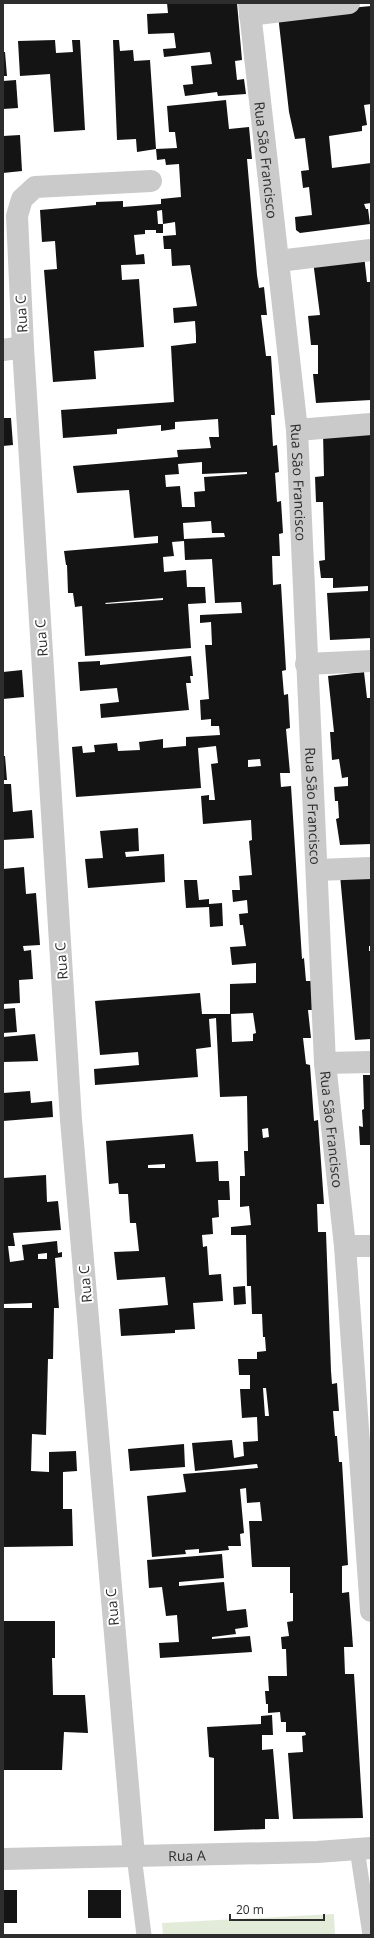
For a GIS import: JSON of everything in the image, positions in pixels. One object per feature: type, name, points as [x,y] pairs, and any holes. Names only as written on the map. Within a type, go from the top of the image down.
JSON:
[{"type":"street","points":[[249,9],[349,3]]},
{"type":"street","name":"Rua São Francisco","points":[[249,9],[297,430],[306,664],[317,870],[324,1063],[345,1246],[365,1450],[371,1611]]},
{"type":"street","name":"Rua C","points":[[134,1856],[70,1120],[13,348],[17,216],[22,199],[34,186],[151,181]]},
{"type":"street","points":[[278,262],[371,250]]},
{"type":"street","points":[[297,430],[371,424]]},
{"type":"street","points":[[306,664],[371,661]]},
{"type":"street","points":[[317,870],[371,868]]},
{"type":"street","points":[[324,1063],[371,1062]]},
{"type":"street","points":[[345,1246],[371,1246]]},
{"type":"street","name":"Rua A","points":[[3,1859],[317,1852],[364,1848]]},
{"type":"lane","points":[[364,1848],[370,1935]]},
{"type":"lane","points":[[134,1856],[144,1935]]},
{"type":"green space","points":[[334,1914],[335,1935],[163,1935],[162,1923]]},
{"type":"building","points":[[167,3],[237,3],[242,60],[235,61],[237,80],[244,79],[246,94],[218,96],[217,92],[185,96],[183,85],[193,84],[191,66],[212,64],[210,52],[164,57],[163,49],[176,48],[174,33],[148,34],[147,14],[168,13]]},
{"type":"building","points":[[371,6],[371,104],[364,105],[367,125],[362,126],[362,131],[329,136],[332,168],[371,163],[371,203],[364,204],[366,209],[368,209],[370,224],[300,233],[296,230],[295,217],[312,215],[309,187],[303,188],[301,171],[309,170],[305,138],[295,139],[289,112],[278,15]]},
{"type":"building","points":[[55,40],[56,53],[73,52],[72,40],[80,40],[85,130],[54,132],[50,74],[20,76],[18,41]]},
{"type":"building","points":[[113,40],[119,40],[120,51],[133,50],[134,61],[150,60],[156,149],[137,152],[136,139],[117,140]]},
{"type":"building","points":[[3,52],[5,52],[7,76],[3,76]]},
{"type":"building","points":[[16,80],[18,108],[3,109],[3,81]]},
{"type":"building","points":[[226,100],[229,129],[249,127],[252,159],[247,159],[257,275],[259,288],[264,287],[267,315],[261,315],[266,356],[271,356],[275,415],[271,415],[273,446],[277,445],[279,472],[275,473],[277,502],[281,501],[283,533],[279,534],[280,556],[272,556],[273,585],[281,584],[286,670],[282,671],[284,695],[288,694],[290,728],[286,729],[290,773],[280,773],[281,787],[291,786],[302,959],[304,958],[306,981],[313,981],[314,1010],[308,1010],[311,1038],[303,1038],[306,1064],[310,1065],[314,1121],[318,1120],[324,1204],[317,1204],[318,1232],[326,1232],[331,1371],[332,1384],[337,1383],[339,1411],[333,1411],[339,1462],[342,1462],[348,1565],[342,1566],[342,1593],[349,1592],[353,1647],[344,1647],[345,1674],[354,1674],[363,1818],[293,1819],[288,1753],[303,1752],[302,1736],[306,1735],[305,1732],[286,1732],[286,1722],[281,1722],[280,1712],[268,1713],[268,1704],[266,1704],[265,1691],[269,1691],[268,1676],[287,1676],[286,1649],[282,1649],[281,1637],[289,1636],[287,1622],[293,1621],[293,1593],[290,1593],[290,1567],[252,1567],[249,1521],[262,1521],[260,1502],[247,1503],[246,1488],[240,1489],[244,1533],[240,1534],[241,1546],[228,1546],[229,1550],[199,1553],[199,1549],[185,1550],[186,1554],[152,1557],[147,1496],[186,1492],[183,1474],[258,1468],[257,1464],[195,1471],[192,1443],[232,1440],[234,1458],[244,1456],[243,1442],[258,1441],[257,1417],[242,1418],[240,1389],[250,1389],[250,1375],[239,1375],[238,1359],[257,1359],[257,1352],[266,1351],[265,1337],[263,1337],[262,1314],[252,1314],[251,1286],[247,1286],[246,1235],[231,1235],[231,1227],[251,1225],[249,1206],[240,1207],[240,1176],[245,1176],[244,1151],[248,1151],[247,1096],[220,1097],[216,1018],[209,1019],[211,1047],[196,1049],[198,1077],[95,1085],[94,1069],[139,1065],[138,1052],[100,1055],[95,1001],[200,993],[202,1014],[230,1014],[230,984],[256,983],[256,963],[232,965],[230,947],[246,946],[243,925],[240,925],[239,914],[248,913],[247,900],[233,902],[232,890],[240,890],[239,876],[252,875],[249,841],[252,840],[251,820],[203,824],[201,796],[209,795],[209,800],[215,800],[211,764],[218,763],[216,746],[198,748],[201,788],[76,797],[72,747],[82,746],[83,753],[95,752],[94,745],[117,743],[118,751],[140,750],[139,742],[163,739],[163,748],[186,746],[186,737],[220,735],[219,726],[211,726],[211,719],[201,720],[200,700],[209,699],[205,645],[212,645],[211,622],[200,623],[200,615],[242,613],[241,602],[215,603],[212,559],[185,560],[184,541],[172,542],[174,556],[163,557],[164,572],[186,570],[187,587],[205,587],[206,603],[188,604],[191,648],[85,656],[82,606],[75,607],[73,593],[68,593],[67,565],[64,551],[158,543],[158,536],[134,538],[129,490],[77,493],[73,466],[178,457],[177,450],[211,448],[209,437],[219,437],[218,419],[175,422],[175,429],[161,431],[161,425],[117,429],[117,434],[63,438],[61,410],[174,402],[171,346],[196,343],[196,336],[195,321],[174,323],[173,308],[197,306],[190,265],[172,266],[171,249],[164,249],[163,236],[176,235],[175,222],[163,224],[163,233],[156,233],[156,230],[145,230],[145,234],[134,235],[136,255],[144,254],[145,264],[121,265],[122,280],[139,279],[144,347],[94,351],[96,379],[53,382],[44,270],[57,269],[55,241],[42,242],[40,210],[96,205],[96,202],[123,201],[123,207],[161,204],[161,199],[181,197],[179,164],[166,165],[165,159],[157,160],[156,149],[177,148],[175,132],[169,132],[167,106]],"holes":[[[162,210],[163,224],[158,224],[157,211]],[[202,462],[202,474],[247,472],[247,474],[204,477],[205,491],[194,492],[195,507],[182,507],[180,486],[166,487],[165,475],[179,474],[178,464]],[[211,521],[212,533],[224,533],[225,537],[184,539],[183,523]],[[163,598],[163,600],[105,603]],[[260,759],[261,766],[248,767],[248,760]],[[253,1013],[256,1033],[253,1034],[253,1041],[232,1042],[231,1014]],[[268,1128],[269,1137],[263,1138],[262,1129]],[[263,1388],[266,1388],[269,1416],[265,1416]]]},
{"type":"building","points":[[20,135],[22,171],[3,173],[3,136]]},
{"type":"building","points":[[364,255],[367,282],[371,282],[371,400],[316,403],[313,374],[318,374],[318,345],[311,345],[308,316],[320,315],[313,261]]},
{"type":"building","points":[[3,418],[11,418],[13,445],[3,446]]},
{"type":"building","points":[[371,432],[371,638],[330,640],[327,593],[368,591],[368,586],[333,588],[333,578],[321,578],[319,561],[325,560],[323,502],[316,502],[315,477],[324,476],[323,433]]},
{"type":"building","points":[[191,656],[193,676],[190,676],[191,683],[186,683],[189,710],[101,718],[100,704],[119,702],[117,688],[80,691],[78,662],[100,661],[100,665]]},
{"type":"building","points":[[22,670],[24,697],[3,699],[3,672]]},
{"type":"building","points":[[364,672],[367,698],[371,698],[371,844],[340,845],[336,819],[339,818],[338,801],[335,801],[334,787],[348,786],[348,777],[342,778],[339,759],[332,760],[330,732],[334,732],[328,676]]},
{"type":"building","points":[[3,756],[5,756],[7,780],[3,780]]},
{"type":"building","points":[[3,784],[11,784],[13,812],[32,810],[34,838],[3,840]]},
{"type":"building","points":[[138,828],[139,851],[125,852],[126,857],[164,854],[165,882],[88,888],[85,859],[103,858],[100,831]]},
{"type":"building","points":[[24,867],[26,894],[36,893],[40,945],[23,946],[24,951],[31,950],[33,979],[19,980],[20,1003],[3,1004],[3,869]]},
{"type":"building","points":[[371,874],[371,946],[369,946],[369,951],[371,951],[371,1039],[355,1040],[340,875]]},
{"type":"building","points":[[184,880],[197,880],[199,900],[209,899],[209,904],[222,903],[223,926],[210,927],[209,907],[186,908]]},
{"type":"building","points":[[15,1008],[17,1032],[3,1033],[3,1009]]},
{"type":"building","points":[[35,1034],[38,1061],[3,1062],[3,1037]]},
{"type":"building","points":[[363,1075],[371,1075],[371,1145],[360,1145],[359,1126],[363,1127],[362,1110],[364,1109]]},
{"type":"building","points":[[30,1091],[31,1103],[52,1101],[53,1117],[3,1121],[3,1093]]},
{"type":"building","points":[[193,1134],[196,1162],[218,1161],[219,1181],[229,1181],[230,1200],[218,1200],[219,1217],[212,1218],[213,1234],[202,1235],[203,1247],[207,1246],[209,1275],[221,1274],[223,1301],[193,1303],[195,1329],[175,1330],[175,1333],[121,1336],[119,1309],[168,1305],[165,1277],[117,1280],[114,1252],[139,1251],[136,1223],[130,1223],[128,1194],[119,1194],[118,1183],[109,1184],[106,1141]],"holes":[[[165,1164],[165,1168],[148,1168],[148,1165]]]},
{"type":"building","points":[[46,1175],[47,1202],[58,1201],[61,1230],[13,1233],[15,1246],[8,1246],[10,1262],[24,1260],[22,1245],[57,1241],[58,1253],[62,1252],[62,1257],[55,1258],[59,1308],[54,1308],[53,1359],[48,1359],[46,1435],[32,1434],[31,1471],[49,1472],[49,1452],[76,1451],[77,1471],[63,1472],[63,1509],[72,1509],[73,1546],[3,1547],[3,1308],[32,1308],[32,1303],[3,1304],[3,1178]],"holes":[[[47,1253],[47,1259],[38,1259],[38,1254]]]},
{"type":"building","points":[[245,1286],[246,1304],[234,1305],[233,1287]]},
{"type":"building","points":[[184,1444],[185,1467],[130,1471],[128,1449]]},
{"type":"building","points":[[222,1554],[224,1578],[179,1582],[179,1586],[224,1582],[227,1611],[246,1609],[248,1627],[235,1629],[236,1634],[212,1637],[212,1639],[250,1636],[252,1652],[160,1658],[159,1643],[179,1642],[177,1615],[166,1616],[162,1587],[149,1588],[147,1560]]},
{"type":"building","points":[[3,1621],[55,1621],[55,1658],[52,1658],[53,1695],[85,1695],[88,1733],[64,1732],[62,1770],[3,1770]]},
{"type":"building","points":[[272,1715],[273,1735],[262,1735],[262,1750],[273,1749],[279,1819],[265,1819],[265,1829],[214,1831],[214,1758],[209,1757],[207,1727],[261,1724],[261,1716]]},
{"type":"building","points":[[3,1890],[17,1890],[17,1923],[3,1923]]},
{"type":"building","points":[[88,1890],[121,1890],[121,1918],[88,1918]]}]
